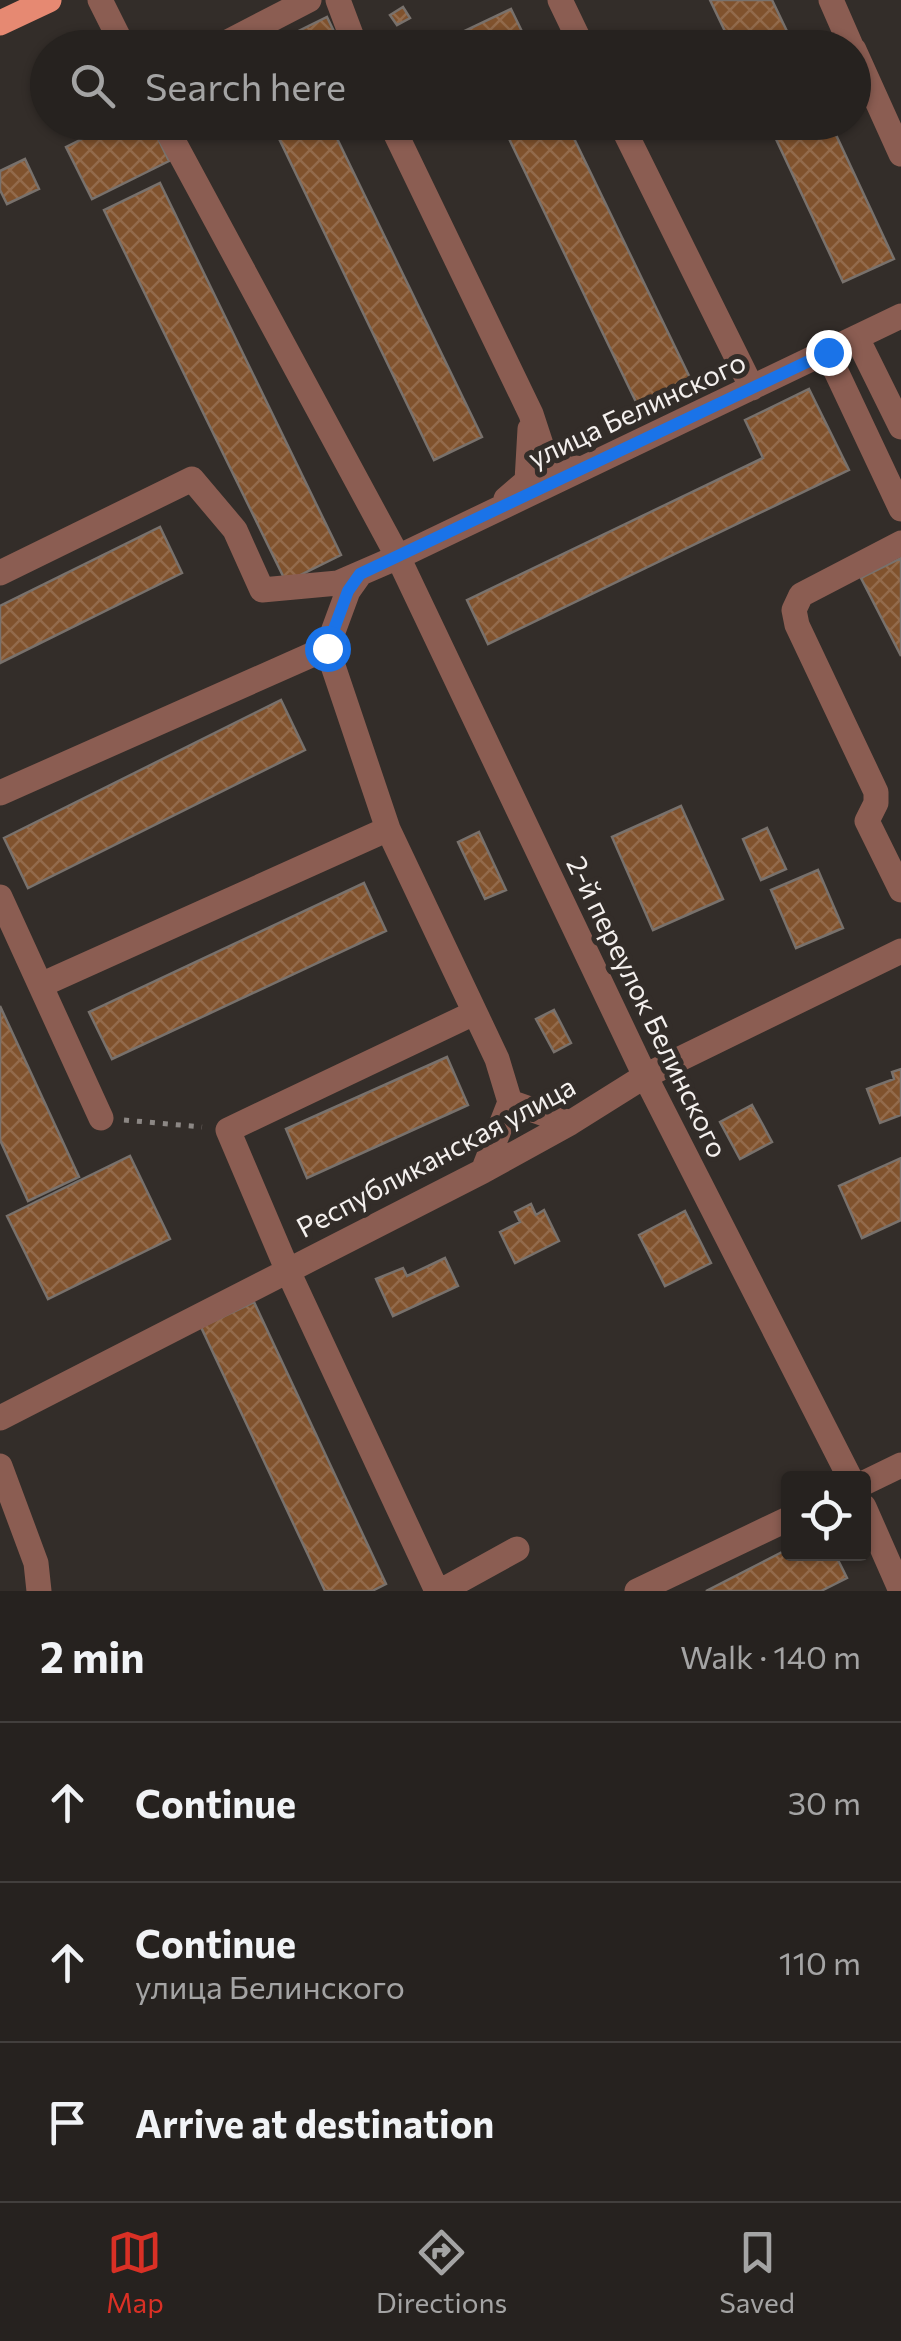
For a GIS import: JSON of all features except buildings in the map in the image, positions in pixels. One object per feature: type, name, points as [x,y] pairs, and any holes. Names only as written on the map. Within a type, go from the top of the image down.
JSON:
[{"type":"main road","points":[[0,23],[48,0]]},
{"type":"street","points":[[100,0],[115,30]]},
{"type":"street","points":[[251,30],[309,0]]},
{"type":"street","points":[[338,0],[349,30]]},
{"type":"street","points":[[560,0],[574,30]]},
{"type":"street","points":[[830,0],[844,30]]},
{"type":"street","points":[[871,88],[901,154]]},
{"type":"street","name":"2-й переулок Белинского","points":[[173,140],[398,557],[645,1076],[846,1471]]},
{"type":"street","points":[[399,140],[530,414],[550,472],[586,467]]},
{"type":"street","points":[[629,140],[752,388]]},
{"type":"street","name":"улица Белинского","points":[[0,573],[192,479],[235,530],[262,590],[338,583],[901,316]]},
{"type":"street","points":[[857,338],[901,428]]},
{"type":"street","points":[[828,352],[901,509]]},
{"type":"street","points":[[492,512],[527,481],[530,414]]},
{"type":"street","points":[[901,543],[801,595],[794,610],[796,625],[876,792],[876,803],[867,821],[901,890]]},
{"type":"street","points":[[360,574],[348,591],[327,648],[388,828],[497,1058],[510,1102],[483,1171]]},
{"type":"street","points":[[0,792],[327,648]]},
{"type":"street","points":[[42,985],[388,828]]},
{"type":"street","points":[[0,897],[101,1118]]},
{"type":"street","name":"Республиканская улица","points":[[0,1418],[483,1171],[645,1076],[901,951]]},
{"type":"street","points":[[474,1013],[228,1130],[287,1268],[439,1591],[517,1550]]},
{"type":"street","points":[[510,1102],[570,1123]]},
{"type":"street","points":[[871,1480],[901,1465]]},
{"type":"street","points":[[0,1466],[36,1563],[39,1591]]},
{"type":"street","points":[[637,1591],[781,1522]]},
{"type":"street","points":[[871,1523],[900,1591]]},
{"type":"path","points":[[101,1118],[228,1130]]},
{"type":"route","points":[[327,648],[348,591],[360,574],[828,352]]}]
